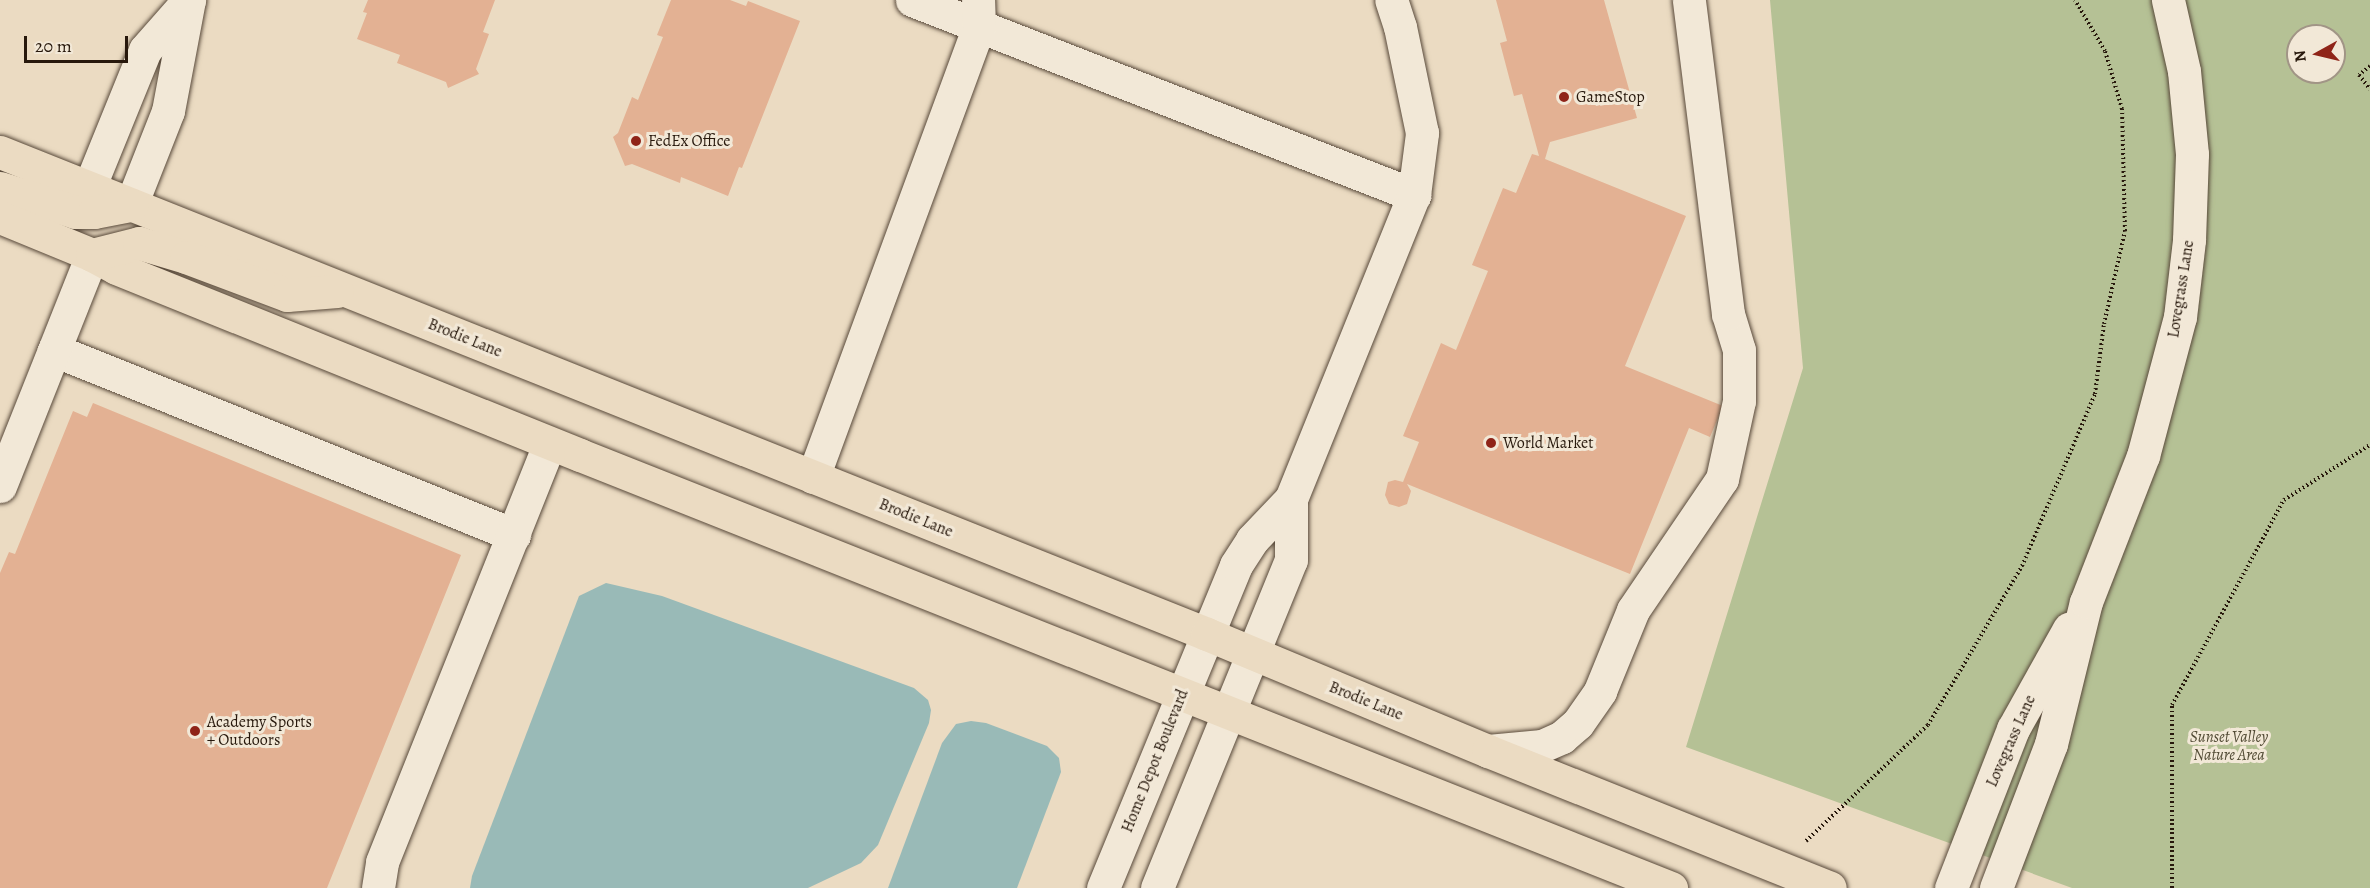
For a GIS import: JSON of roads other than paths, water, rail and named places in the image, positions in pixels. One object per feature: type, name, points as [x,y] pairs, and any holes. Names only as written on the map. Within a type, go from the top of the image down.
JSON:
[{"type":"main road","name":"Brodie Lane","points":[[0,152],[1207,634],[1488,752],[1830,888]]},
{"type":"main road","points":[[0,188],[75,212],[94,212],[131,205]]},
{"type":"main road","points":[[0,217],[116,267],[550,443],[1671,888]]},
{"type":"main road","points":[[92,255],[139,243],[186,257],[286,295],[347,291]]},
{"type":"street","points":[[89,188],[145,50],[189,0]]},
{"type":"street","points":[[131,205],[168,111],[189,0]]},
{"type":"street","points":[[912,0],[978,13],[1414,195]]},
{"type":"street","points":[[1157,888],[1291,560],[1291,499],[1414,195],[1422,133],[1400,27],[1391,0]]},
{"type":"street","points":[[1488,752],[1526,750],[1542,746],[1562,736],[1578,723],[1600,691],[1633,610],[1722,479],[1739,401],[1739,350],[1728,315],[1689,0]]},
{"type":"street","name":"Lovegrass Lane","points":[[1996,888],[2051,744],[2086,602],[2143,456],[2180,317],[2189,240],[2192,154],[2184,71],[2168,0]]},
{"type":"street","points":[[813,477],[978,13]]},
{"type":"street","points":[[0,486],[92,255]]},
{"type":"street","points":[[54,350],[514,535]]},
{"type":"street","points":[[378,888],[382,862],[550,443]]},
{"type":"street","name":"Home Depot Boulevard","points":[[1103,888],[1236,566],[1252,540],[1291,499]]},
{"type":"street","name":"Lovegrass Lane","points":[[1950,888],[2013,729],[2086,602]]},
{"type":"water","points":[[606,583],[662,596],[914,688],[928,700],[931,710],[929,723],[878,845],[861,863],[808,888],[470,888],[472,876],[579,596]]},
{"type":"water","points":[[971,721],[986,723],[1047,746],[1059,758],[1061,772],[1017,888],[888,888],[942,743],[956,724]]},
{"type":"place","name":"GameStop","points":[[1564,97]]},
{"type":"place","name":"FedEx Office","points":[[636,141]]},
{"type":"place","name":"World Market","points":[[1491,443]]},
{"type":"place","name":"Academy Sports + Outdoors","points":[[195,731]]},
{"type":"park label","name":"Sunset Valley Nature Area","points":[[2229,746]]}]
